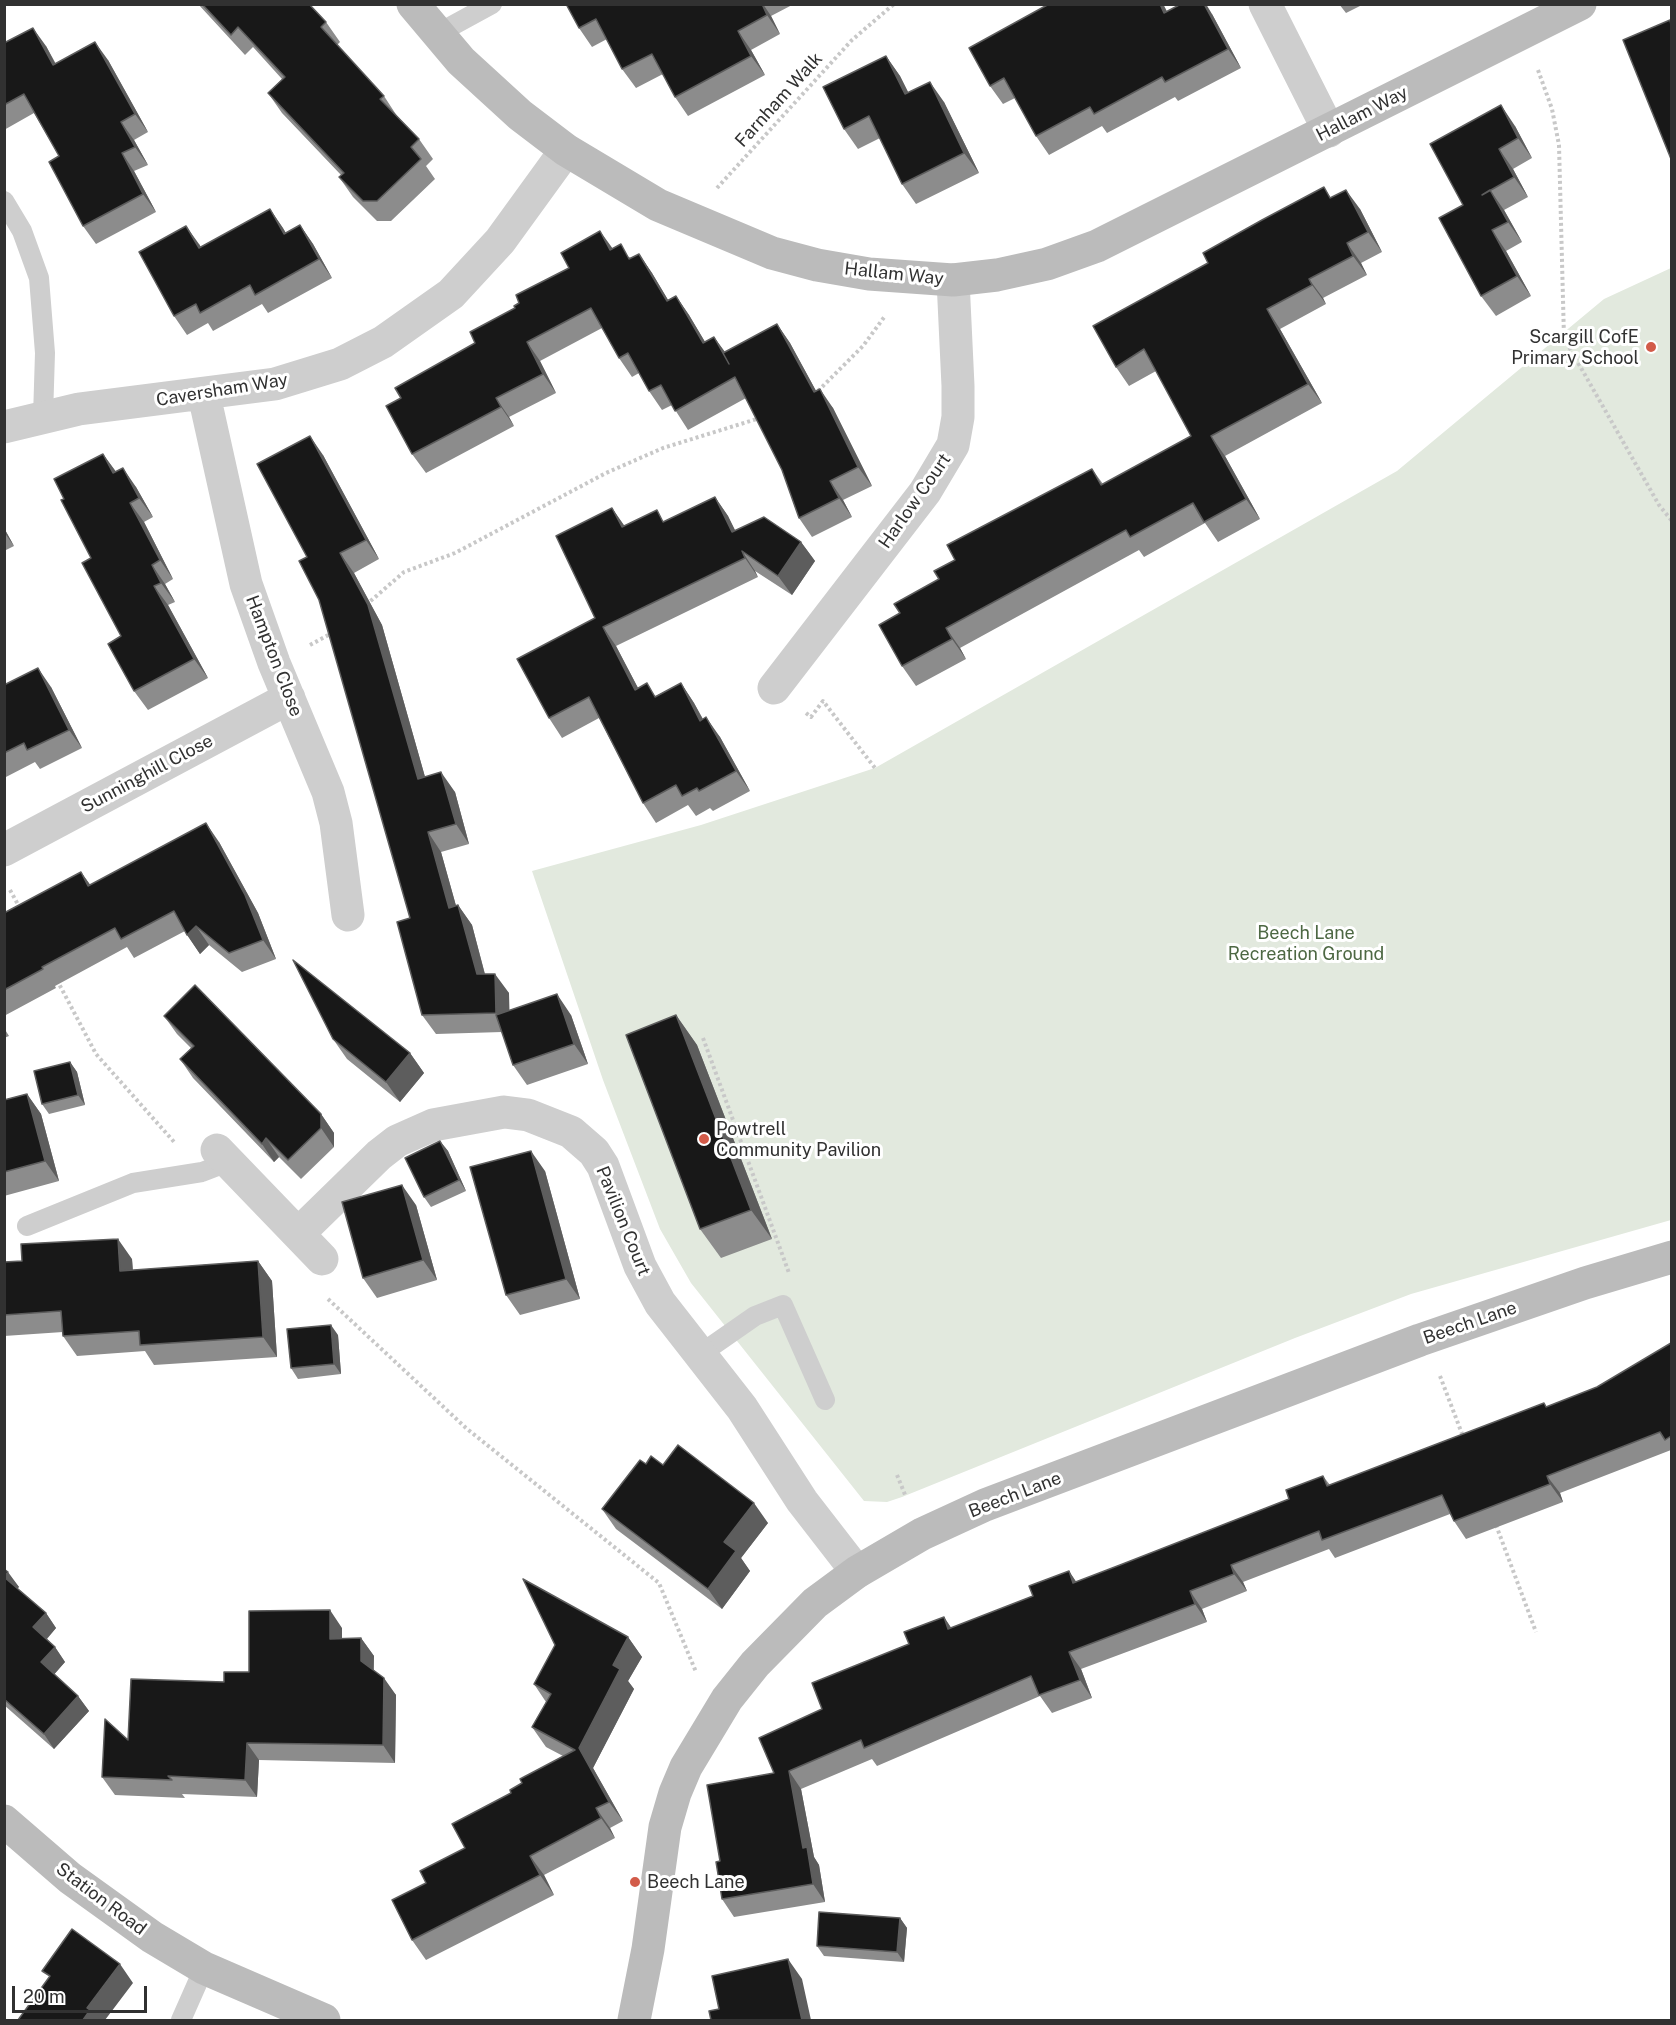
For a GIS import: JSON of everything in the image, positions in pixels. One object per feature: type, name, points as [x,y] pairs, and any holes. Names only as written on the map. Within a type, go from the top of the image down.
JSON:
[{"type":"street","name":"Hallam Way","points":[[413,4],[437,34],[512,108],[566,150],[609,178],[688,219],[772,253],[806,262],[869,274],[953,280],[997,275],[1047,264],[1097,246],[1580,4]]},
{"type":"street","points":[[1265,4],[1329,130]]},
{"type":"street","name":"Caversham Way","points":[[4,427],[43,417],[122,403],[204,395],[275,384],[340,364],[383,342],[426,314],[451,294],[500,241],[566,150]]},
{"type":"street","name":"Harlow Court","points":[[774,688],[925,492],[953,445],[958,417],[953,280]]},
{"type":"street","name":"Hampton Close","points":[[204,395],[246,584],[274,663],[328,792],[336,823],[348,915]]},
{"type":"street","name":"Sunninghill Close","points":[[4,850],[289,698]]},
{"type":"street","name":"Pavilion Court","points":[[298,1234],[379,1155],[397,1141],[452,1120],[504,1112],[528,1114],[571,1132],[594,1152],[610,1184],[650,1285],[672,1322],[742,1408],[802,1501],[857,1572]]},
{"type":"street","points":[[223,1156],[322,1259]]},
{"type":"street","name":"Beech Lane","points":[[634,2020],[644,1978],[669,1809],[686,1767],[741,1680],[784,1632],[815,1604],[857,1572],[921,1534],[985,1505],[1426,1338],[1586,1283],[1671,1257]]},
{"type":"street","name":"Station Road","points":[[4,1821],[70,1878],[152,1937],[204,1968],[324,2020]]},
{"type":"lane","points":[[437,34],[492,4]]},
{"type":"lane","points":[[4,201],[22,231],[39,278],[45,353],[43,417]]},
{"type":"lane","points":[[27,1226],[133,1183],[202,1172],[223,1156]]},
{"type":"lane","points":[[699,1355],[755,1316],[783,1305],[825,1400]]},
{"type":"lane","points":[[181,2020],[204,1968]]},
{"type":"path","name":"Farnham Walk","points":[[688,219],[852,40],[894,4]]},
{"type":"path","points":[[1520,34],[1542,79],[1559,145],[1564,338],[1659,505],[1671,521]]},
{"type":"path","points":[[812,395],[863,346],[910,278]]},
{"type":"path","points":[[362,609],[404,572],[455,553],[606,473],[663,448],[767,416]]},
{"type":"path","points":[[274,663],[336,631]]},
{"type":"path","points":[[774,688],[811,717],[824,701],[875,768]]},
{"type":"path","points":[[10,889],[26,920]]},
{"type":"path","points":[[53,971],[96,1054],[186,1155],[223,1156]]},
{"type":"path","points":[[703,1038],[790,1270],[783,1305]]},
{"type":"path","points":[[322,1259],[340,1278],[323,1295],[369,1340],[466,1428],[659,1583],[700,1680],[728,1699]]},
{"type":"path","points":[[1426,1338],[1467,1447]]},
{"type":"path","points":[[1495,1523],[1536,1632]]},
{"type":"green space","name":"Beech Lane Recreation Ground","points":[[1671,268],[1671,1220],[1411,1294],[1295,1338],[902,1497],[887,1502],[864,1501],[691,1283],[660,1229],[603,1080],[532,871],[701,825],[875,768],[1397,471],[1604,299]]},
{"type":"building","points":[[202,4],[309,4],[326,22],[321,27],[384,96],[380,99],[419,139],[411,147],[421,159],[377,201],[363,201],[339,177],[344,173],[268,93],[285,77],[238,27],[231,35]]},
{"type":"building","points":[[566,4],[762,4],[767,15],[738,31],[751,56],[675,97],[652,54],[622,69],[596,19],[579,28]]},
{"type":"building","points":[[1049,4],[1160,4],[1164,13],[1181,4],[1204,4],[1228,49],[1165,82],[1162,77],[1094,114],[1090,107],[1036,136],[1004,78],[990,86],[969,48]]},
{"type":"building","points":[[1670,20],[1671,25],[1671,159],[1623,40]]},
{"type":"building","points":[[33,28],[53,65],[95,42],[135,114],[121,122],[135,147],[122,153],[143,194],[83,226],[49,162],[59,156],[24,94],[4,105],[4,43]]},
{"type":"building","points":[[886,56],[905,94],[930,82],[964,153],[902,184],[869,116],[844,129],[823,87]]},
{"type":"building","points":[[1501,105],[1518,138],[1499,149],[1514,177],[1490,190],[1508,222],[1492,230],[1517,276],[1481,296],[1439,218],[1463,205],[1430,144]]},
{"type":"building","points":[[1324,187],[1330,198],[1346,190],[1368,232],[1347,243],[1353,256],[1309,279],[1312,285],[1267,309],[1308,384],[1211,436],[1246,499],[1204,522],[1193,503],[1130,537],[1126,530],[946,628],[952,639],[902,666],[879,625],[900,613],[894,604],[939,579],[934,571],[955,560],[947,545],[1092,469],[1101,485],[1191,436],[1144,349],[1116,367],[1093,326],[1208,263],[1203,253]]},
{"type":"building","points":[[270,209],[284,234],[300,225],[319,259],[255,295],[250,285],[200,313],[196,304],[174,316],[139,252],[186,226],[199,248]]},
{"type":"building","points":[[600,231],[610,250],[621,244],[629,259],[639,254],[667,301],[676,296],[703,343],[714,337],[729,364],[723,353],[777,324],[814,392],[820,389],[858,467],[830,481],[839,498],[799,518],[782,470],[735,377],[675,411],[661,385],[649,391],[628,353],[619,358],[591,308],[527,342],[543,374],[496,398],[501,407],[412,454],[386,406],[401,398],[395,388],[475,343],[470,332],[515,308],[514,306],[519,303],[516,295],[569,268],[561,253]]},
{"type":"building","points":[[310,436],[366,540],[340,553],[368,605],[418,779],[441,772],[456,824],[428,832],[449,908],[458,905],[477,974],[495,974],[496,1013],[422,1015],[397,922],[410,918],[319,600],[299,561],[307,557],[257,464]]},
{"type":"building","points":[[103,454],[113,473],[123,468],[139,498],[130,503],[160,560],[152,565],[161,583],[154,586],[194,659],[134,691],[108,644],[121,636],[82,563],[91,558],[61,500],[64,499],[54,479]]},
{"type":"building","points":[[715,497],[732,532],[764,517],[801,542],[778,576],[742,551],[745,558],[603,627],[635,690],[647,683],[655,697],[681,683],[700,721],[706,717],[736,771],[699,791],[697,788],[682,796],[676,785],[643,803],[589,697],[549,718],[517,659],[595,618],[556,536],[612,508],[622,527],[657,510],[663,522]]},
{"type":"building","points":[[38,668],[69,730],[27,750],[24,743],[4,753],[4,685]]},
{"type":"building","points":[[206,823],[245,895],[263,940],[229,953],[196,926],[187,935],[174,911],[121,939],[115,928],[4,990],[4,913],[81,872],[88,886]]},
{"type":"building","points":[[293,960],[410,1053],[386,1082],[333,1039]]},
{"type":"building","points":[[195,985],[321,1114],[321,1128],[288,1160],[266,1138],[262,1144],[180,1059],[194,1046],[164,1016]]},
{"type":"building","points":[[557,994],[574,1044],[513,1065],[496,1015]]},
{"type":"building","name":"Powtrell Community Pavilion","points":[[676,1015],[751,1210],[700,1229],[626,1035]]},
{"type":"building","points":[[70,1062],[78,1095],[42,1104],[34,1071]]},
{"type":"building","points":[[27,1094],[45,1161],[4,1172],[4,1100]]},
{"type":"building","points":[[440,1141],[459,1180],[424,1197],[405,1158]]},
{"type":"building","points":[[531,1151],[566,1279],[506,1295],[470,1167]]},
{"type":"building","points":[[402,1185],[423,1260],[363,1278],[342,1202]]},
{"type":"building","points":[[118,1239],[120,1271],[258,1261],[263,1337],[140,1345],[139,1331],[63,1336],[61,1311],[4,1315],[4,1262],[22,1261],[21,1244]]},
{"type":"building","points":[[331,1325],[334,1364],[291,1368],[287,1329]]},
{"type":"building","points":[[1671,1343],[1671,1436],[1665,1440],[1660,1432],[1547,1476],[1550,1484],[1454,1521],[1442,1495],[1322,1540],[1319,1531],[1231,1565],[1234,1574],[1190,1591],[1195,1604],[1069,1652],[1080,1680],[1039,1695],[1031,1676],[864,1748],[861,1740],[789,1771],[803,1848],[807,1847],[813,1884],[722,1899],[716,1862],[720,1861],[707,1785],[774,1773],[759,1738],[822,1709],[812,1683],[909,1644],[904,1632],[944,1617],[948,1629],[1033,1596],[1029,1586],[1069,1571],[1073,1583],[1289,1499],[1286,1490],[1323,1476],[1327,1486],[1544,1403],[1546,1407],[1597,1387]]},
{"type":"building","points":[[678,1445],[754,1503],[724,1542],[736,1551],[708,1589],[602,1509],[640,1460],[646,1464],[651,1456],[663,1465]]},
{"type":"building","points":[[4,1577],[46,1613],[33,1627],[55,1647],[41,1662],[78,1696],[44,1734],[4,1699]]},
{"type":"building","points":[[523,1579],[628,1637],[613,1665],[620,1669],[579,1748],[609,1802],[596,1808],[601,1818],[530,1856],[540,1875],[412,1940],[392,1900],[426,1883],[420,1871],[465,1848],[452,1824],[511,1793],[510,1790],[522,1783],[520,1779],[575,1750],[532,1727],[551,1694],[534,1684],[555,1645]]},
{"type":"building","points":[[330,1610],[330,1639],[361,1638],[361,1661],[384,1678],[383,1745],[247,1743],[245,1780],[168,1776],[172,1780],[102,1777],[105,1719],[128,1740],[131,1679],[224,1682],[224,1672],[249,1672],[249,1611]]},
{"type":"building","points":[[819,1912],[900,1918],[897,1952],[817,1946]]},
{"type":"building","points":[[72,1929],[120,1964],[87,2008],[90,2010],[83,2020],[18,2020],[50,1976],[42,1971]]},
{"type":"building","points":[[788,1959],[802,2020],[711,2020],[709,2011],[719,2009],[712,1976]]},
{"type":"place","name":"Scargill CofE Primary School","points":[[1651,347]]},
{"type":"place","name":"Powtrell Community Pavilion","points":[[704,1139]]},
{"type":"place","name":"Beech Lane","points":[[635,1882]]}]
